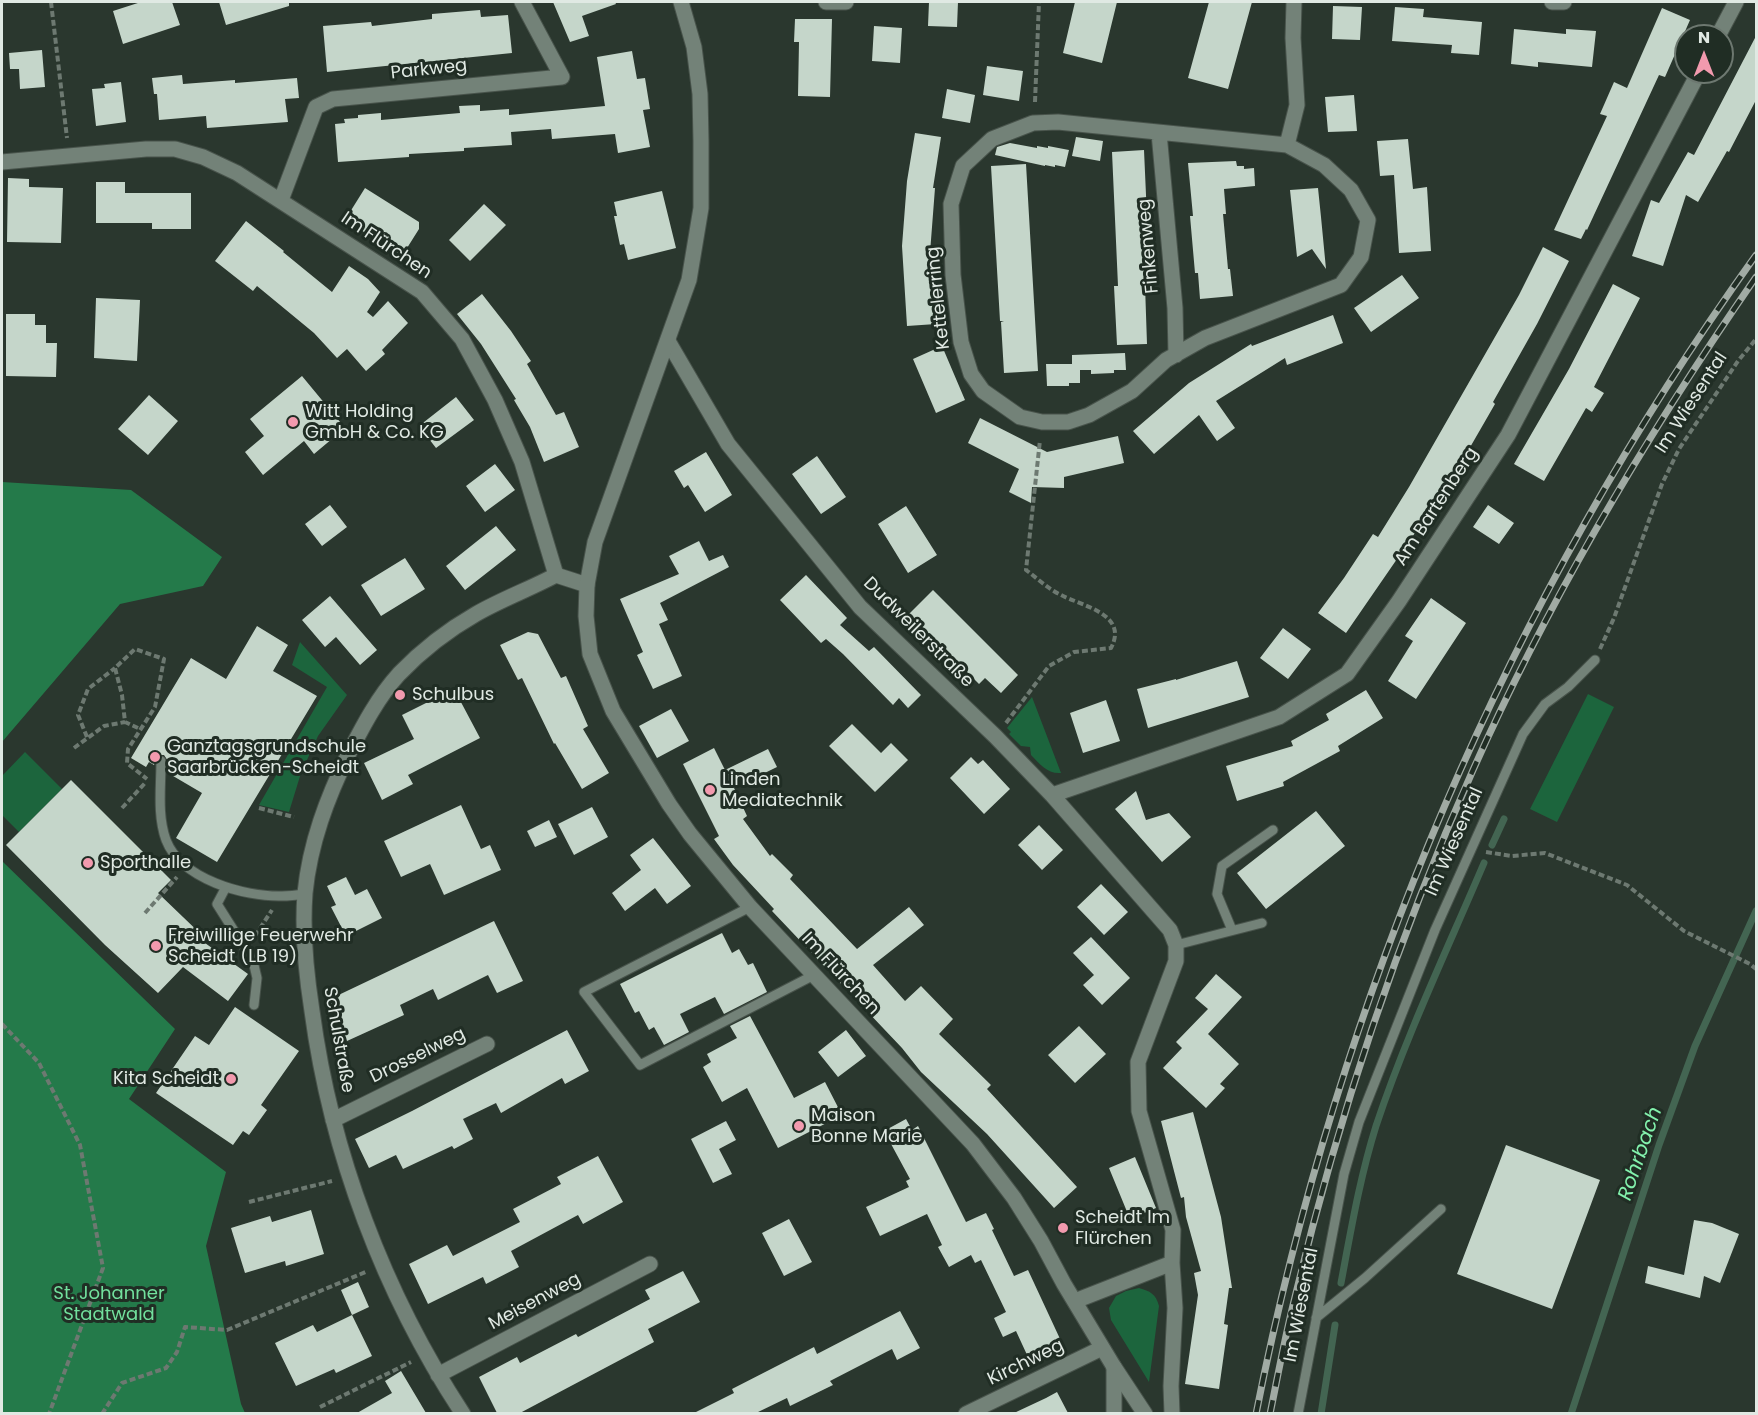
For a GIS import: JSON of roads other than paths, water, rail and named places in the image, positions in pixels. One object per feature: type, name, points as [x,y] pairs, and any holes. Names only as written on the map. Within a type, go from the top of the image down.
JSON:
[{"type":"street","name":"Parkweg","points":[[281,200],[316,107],[333,99],[561,77],[522,2]]},
{"type":"street","points":[[668,341],[689,280],[701,208],[700,94],[694,47],[681,2]]},
{"type":"street","points":[[826,2],[846,2]]},
{"type":"street","points":[[1287,145],[1297,105],[1293,38],[1294,2]]},
{"type":"street","points":[[1552,2],[1564,2]]},
{"type":"street","points":[[1724,24],[1736,2]]},
{"type":"street","name":"Am Bartenberg","points":[[1052,795],[1279,717],[1347,674],[1399,601],[1508,435],[1693,84]]},
{"type":"street","name":"Kettelerring","points":[[1058,122],[1287,145],[1324,165],[1351,190],[1368,220],[1361,257],[1341,285],[1205,338],[1166,360],[1132,391],[1089,415],[1068,422],[1042,422],[1020,417],[983,391],[971,374],[961,342],[953,275],[951,204],[963,166],[992,139],[1033,123],[1058,122]]},
{"type":"street","name":"Finkenweg","points":[[1159,133],[1175,308],[1176,355]]},
{"type":"street","name":"Im Flürchen","points":[[2,162],[146,149],[175,149],[204,157],[237,172],[422,292],[462,339],[495,400],[522,462],[556,575]]},
{"type":"street","name":"Im Flürchen","points":[[668,341],[606,509],[592,553],[587,585],[586,616],[590,654],[613,711],[684,827],[750,907],[973,1144],[1014,1198],[1102,1348],[1145,1413]]},
{"type":"street","name":"Dudweilerstraße","points":[[668,341],[728,444],[860,607],[995,736],[1052,795],[1170,930],[1176,945]]},
{"type":"street","points":[[556,575],[587,585]]},
{"type":"street","name":"Schulstraße","points":[[464,1413],[438,1375],[383,1265],[350,1176],[333,1120],[317,1051],[306,969],[305,894],[311,857],[323,811],[333,786],[366,719],[398,676],[435,641],[478,613],[556,575]]},
{"type":"street","points":[[1172,1413],[1170,1386],[1175,1308],[1172,1263],[1173,1230],[1139,1112],[1138,1062],[1176,961],[1176,945]]},
{"type":"street","name":"Drosselweg","points":[[333,1120],[487,1044]]},
{"type":"street","points":[[1075,1301],[1172,1263]]},
{"type":"street","name":"Meisenweg","points":[[438,1375],[650,1264]]},
{"type":"street","name":"Kirchweg","points":[[966,1413],[1102,1348]]},
{"type":"street","points":[[1114,1367],[1114,1413]]},
{"type":"lane","name":"Im Wiesental","points":[[1298,1413],[1344,1174],[1359,1122],[1435,930],[1523,734],[1545,704],[1568,687],[1595,660]]},
{"type":"lane","points":[[161,761],[160,812],[166,841],[186,867],[226,887],[282,896],[305,894]]},
{"type":"lane","points":[[1232,930],[1217,894],[1222,866],[1273,830]]},
{"type":"lane","points":[[226,887],[218,903],[253,961],[256,978],[254,1005]]},
{"type":"lane","points":[[750,907],[584,992],[640,1065],[814,975]]},
{"type":"lane","points":[[1176,945],[1262,923]]},
{"type":"lane","points":[[1316,1318],[1365,1278],[1441,1209]]},
{"type":"waterway","points":[[1492,845],[1504,819]]},
{"type":"waterway","points":[[1341,1283],[1352,1223],[1376,1126],[1414,1026],[1484,863]]},
{"type":"waterway","name":"Rohrbach","points":[[1571,1414],[1659,1145],[1695,1046],[1756,911]]},
{"type":"waterway","points":[[1321,1414],[1335,1325]]},
{"type":"railway","points":[[1256,1414],[1291,1258],[1334,1105],[1385,955],[1444,807],[1511,663],[1585,523],[1667,387],[1756,255]]},
{"type":"railway","points":[[1270,1414],[1288,1326],[1312,1230],[1350,1096],[1395,964],[1445,834],[1503,706],[1568,579],[1639,456],[1756,277]]},
{"type":"place","name":"Witt Holding GmbH & Co. KG","points":[[293,422]]},
{"type":"place","name":"Schulbus","points":[[400,695]]},
{"type":"place","name":"Ganztagsgrundschule Saarbrücken-Scheidt","points":[[155,757]]},
{"type":"place","name":"Linden Mediatechnik","points":[[710,790]]},
{"type":"place","name":"Sporthalle","points":[[88,863]]},
{"type":"place","name":"Freiwillige Feuerwehr Scheidt (LB 19)","points":[[156,946]]},
{"type":"place","name":"Kita Scheidt","points":[[231,1079]]},
{"type":"place","name":"Maison Bonne Marie","points":[[799,1126]]},
{"type":"place","name":"Scheidt Im Flürchen","points":[[1063,1228]]},
{"type":"park label","name":"St. Johanner Stadtwald","points":[[109,1304]]}]
